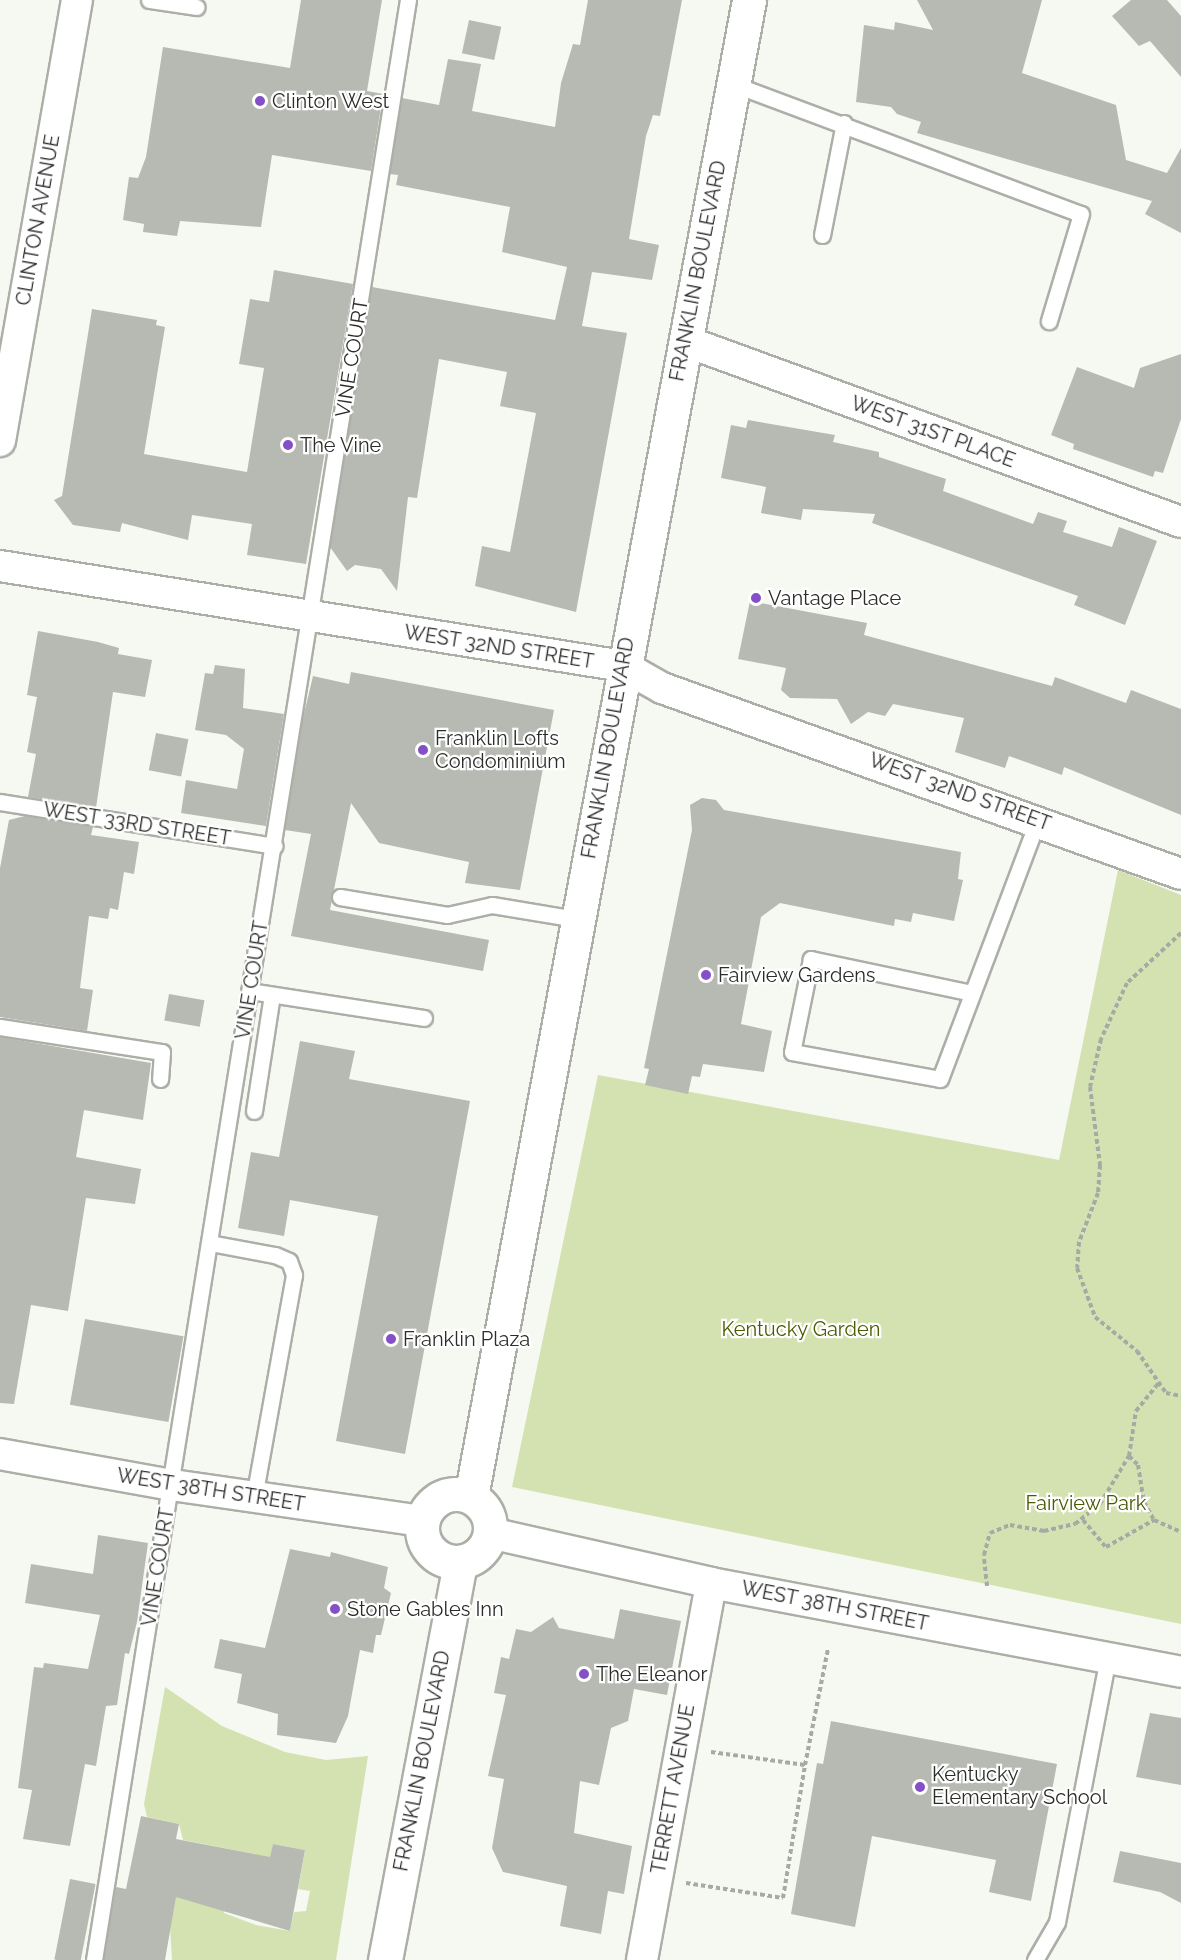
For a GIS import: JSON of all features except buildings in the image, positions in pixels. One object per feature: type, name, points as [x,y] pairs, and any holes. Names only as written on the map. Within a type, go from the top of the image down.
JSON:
[{"type":"street","name":"CLINTON AVENUE","points":[[0,441],[77,0]]},
{"type":"street","name":"FRANKLIN BOULEVARD","points":[[471,1497],[623,666],[749,0]]},
{"type":"street","name":"WEST 31ST PLACE","points":[[685,341],[1181,522]]},
{"type":"street","name":"WEST 32ND STREET","points":[[0,566],[623,666],[662,688],[1038,819],[1181,874]]},
{"type":"street","name":"WEST 38TH STREET","points":[[0,1454],[172,1485],[423,1521]]},
{"type":"street","points":[[471,1497],[488,1515],[490,1533],[479,1554],[460,1562],[430,1551],[423,1521],[439,1499],[471,1497]]},
{"type":"street","name":"WEST 38TH STREET","points":[[490,1533],[711,1583],[1181,1672]]},
{"type":"street","name":"FRANKLIN BOULEVARD","points":[[385,1960],[460,1562]]},
{"type":"street","name":"TERRETT AVENUE","points":[[642,1960],[711,1583]]},
{"type":"lane","points":[[149,0],[196,7]]},
{"type":"lane","name":"VINE COURT","points":[[94,1960],[172,1485],[408,0]]},
{"type":"lane","points":[[733,84],[844,123],[1081,214],[1049,321]]},
{"type":"lane","points":[[822,235],[844,123]]},
{"type":"lane","name":"WEST 33RD STREET","points":[[0,802],[274,846]]},
{"type":"lane","points":[[972,993],[811,959],[792,1052],[940,1079],[1038,819]]},
{"type":"lane","points":[[340,897],[447,915],[492,904],[577,919]]},
{"type":"lane","points":[[250,991],[424,1018]]},
{"type":"lane","points":[[255,1111],[272,995]]},
{"type":"lane","points":[[0,1027],[162,1052],[160,1079]]},
{"type":"lane","points":[[210,1243],[289,1261],[294,1275],[254,1497]]},
{"type":"lane","points":[[1035,1960],[1057,1922],[1108,1658]]},
{"type":"path","points":[[1181,933],[1127,983],[1101,1039],[1090,1087],[1100,1166],[1098,1193],[1079,1242],[1077,1268],[1095,1317],[1137,1351],[1166,1393],[1181,1396]]},
{"type":"path","points":[[987,1586],[984,1555],[990,1533],[1010,1525],[1044,1531],[1083,1520],[1129,1456],[1130,1424],[1158,1384]]},
{"type":"path","points":[[1129,1456],[1138,1465],[1144,1502],[1154,1520],[1181,1532]]},
{"type":"path","points":[[1083,1520],[1106,1547],[1154,1520]]},
{"type":"path","points":[[676,1881],[783,1898],[805,1765],[828,1649]]},
{"type":"path","points":[[701,1750],[805,1765]]},
{"type":"green space","name":"Kentucky Garden","points":[[1118,870],[1181,895],[1181,1624],[512,1487],[598,1075],[1059,1160]]},
{"type":"green space","points":[[165,1687],[222,1726],[285,1752],[326,1760],[368,1756],[336,1960],[172,1960],[170,1927],[142,1882],[225,1908],[224,1913],[256,1925],[290,1931],[294,1912],[306,1911],[310,1891],[298,1889],[305,1850],[273,1844],[269,1865],[255,1854],[183,1840],[179,1824],[147,1817],[144,1804]]},
{"type":"place","name":"Clinton West","points":[[260,101]]},
{"type":"place","name":"The Vine","points":[[288,445]]},
{"type":"place","name":"Vantage Place","points":[[756,598]]},
{"type":"place","name":"Franklin Lofts Condominium","points":[[423,750]]},
{"type":"place","name":"Fairview Gardens","points":[[706,975]]},
{"type":"place","name":"Franklin Plaza","points":[[391,1339]]},
{"type":"place","name":"Stone Gables Inn","points":[[335,1609]]},
{"type":"place","name":"The Eleanor","points":[[584,1674]]},
{"type":"place","name":"Kentucky Elementary School","points":[[920,1787]]},
{"type":"park label","name":"Fairview Park","points":[[1086,1503]]}]
